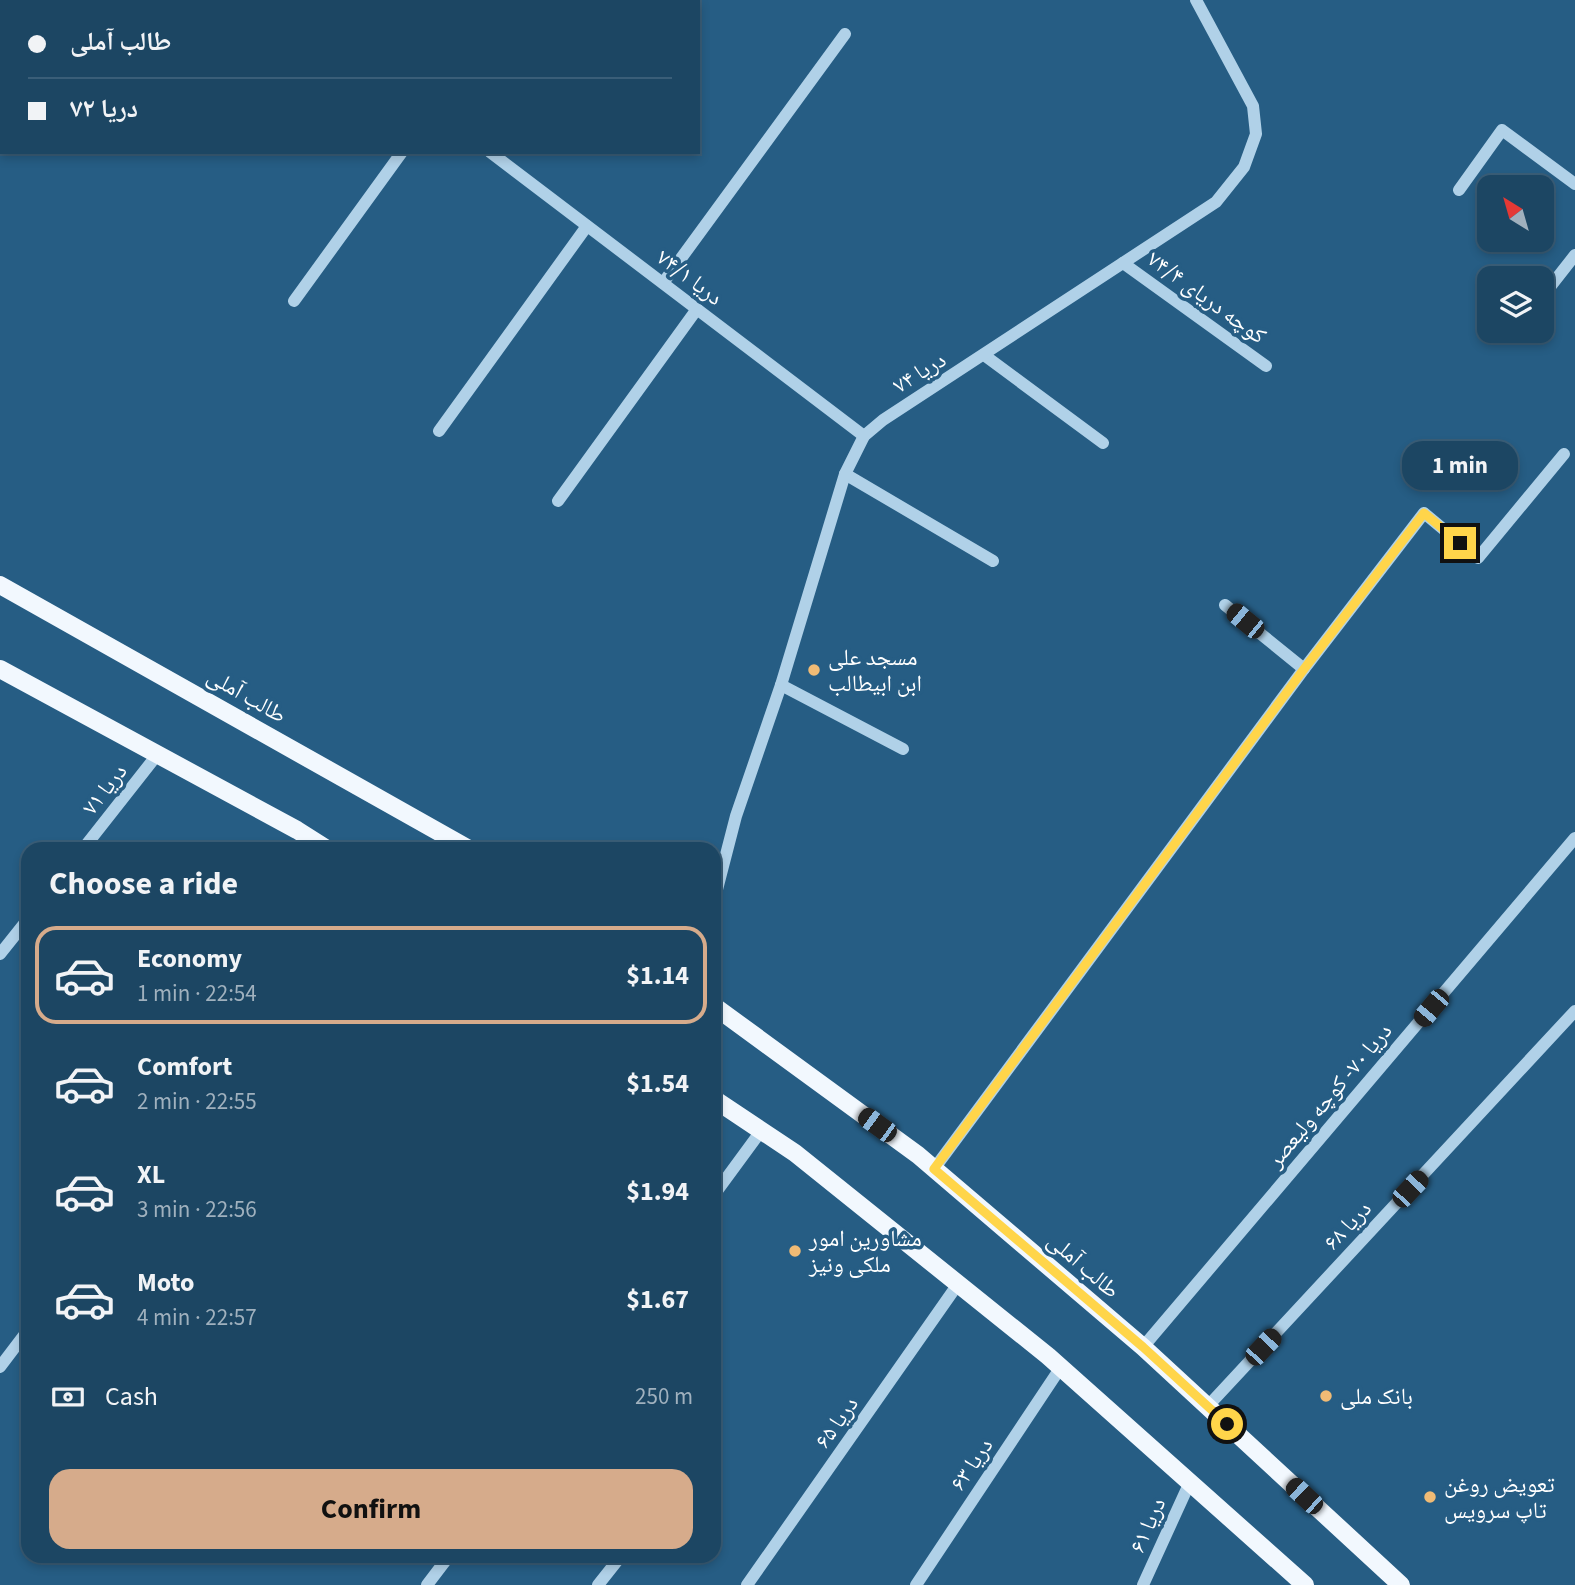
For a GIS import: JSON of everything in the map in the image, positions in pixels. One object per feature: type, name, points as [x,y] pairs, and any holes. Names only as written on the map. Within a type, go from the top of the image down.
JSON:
[{"type":"main road","name":"طالب آملی","points":[[0,585],[457,842]]},
{"type":"main road","points":[[0,669],[316,842]]},
{"type":"main road","name":"طالب آملی","points":[[721,1011],[934,1169],[1143,1347],[1401,1585]]},
{"type":"main road","points":[[721,1105],[794,1153],[1061,1367],[1305,1585]]},
{"type":"street","name":"دریا ۷۴","points":[[721,874],[736,816],[781,685],[845,474],[864,436],[883,420],[1216,202],[1244,167],[1256,134],[1253,106],[1196,0]]},
{"type":"street","points":[[663,283],[845,34]]},
{"type":"street","points":[[1459,190],[1502,130],[1575,184]]},
{"type":"street","points":[[295,301],[401,154]]},
{"type":"street","name":"دریا ۷۴/۱","points":[[494,154],[864,436]]},
{"type":"street","points":[[439,431],[587,226]]},
{"type":"street","points":[[1554,282],[1575,255]]},
{"type":"street","name":"کوچه دریای ۷۴/۴","points":[[1124,263],[1266,366]]},
{"type":"street","points":[[558,501],[697,309]]},
{"type":"street","points":[[984,355],[1103,443]]},
{"type":"street","points":[[934,1169],[1304,669],[1424,513],[1478,558],[1564,454]]},
{"type":"street","points":[[845,474],[993,561]]},
{"type":"street","points":[[1225,605],[1304,669]]},
{"type":"street","points":[[781,685],[903,749]]},
{"type":"street","name":"دریا ۷۱","points":[[89,842],[157,755]]},
{"type":"street","name":"دریا ۷۰- کوچه ولیعصر","points":[[1143,1347],[1575,838]]},
{"type":"street","points":[[0,954],[21,928]]},
{"type":"street","name":"دریا ۶۸","points":[[1208,1406],[1575,1011]]},
{"type":"street","points":[[721,1185],[761,1131]]},
{"type":"street","name":"دریا ۶۵","points":[[747,1585],[958,1284]]},
{"type":"street","points":[[0,1367],[21,1339]]},
{"type":"street","name":"دریا ۶۳","points":[[916,1585],[1061,1367]]},
{"type":"street","name":"دریا ۶۱","points":[[1143,1585],[1190,1482]]},
{"type":"street","points":[[427,1585],[444,1563]]},
{"type":"street","points":[[598,1585],[615,1563]]},
{"type":"place","name":"مسجد علی ابن ابیطالب","points":[[814,670]]},
{"type":"place","name":"مشاورین امور ملکی ونیز","points":[[795,1251]]},
{"type":"place","name":"بانک ملی","points":[[1326,1396]]},
{"type":"place","name":"تعویض روغن تاپ سرویس","points":[[1430,1497]]},
{"type":"route","points":[[1227,1424],[1143,1347],[934,1169],[1304,669],[1424,513],[1460,543]]}]
